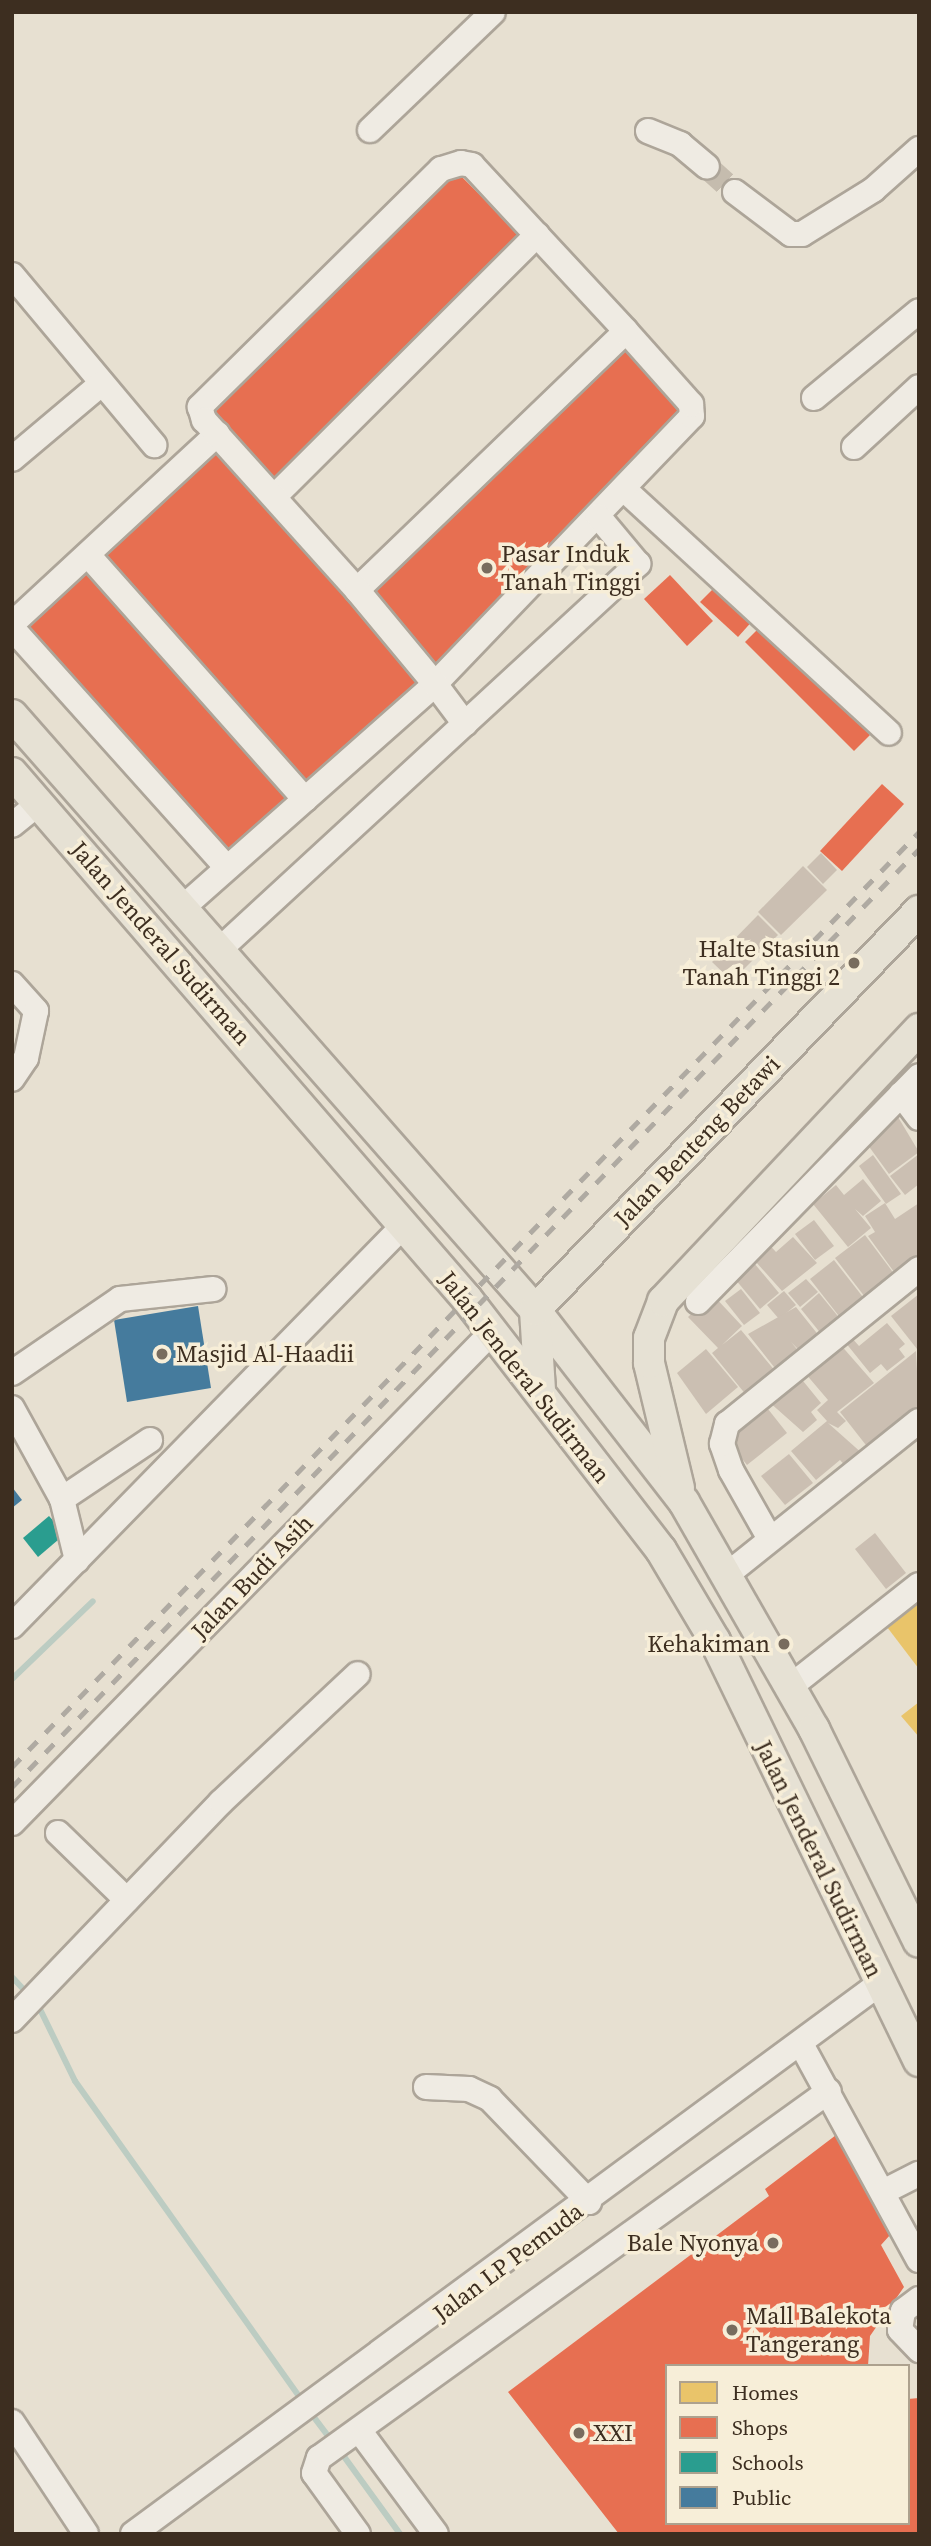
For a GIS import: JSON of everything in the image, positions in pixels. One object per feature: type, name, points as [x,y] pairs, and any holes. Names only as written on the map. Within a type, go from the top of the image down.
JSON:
[{"type":"main road","name":"Jalan Jenderal Sudirman","points":[[12,715],[180,910],[535,1310],[684,1502],[729,1573],[791,1686],[919,1942]]},
{"type":"main road","name":"Jalan Jenderal Sudirman","points":[[12,773],[404,1225],[492,1331],[623,1501],[715,1641],[879,1984],[919,2061]]},
{"type":"main road","name":"Jalan Benteng Betawi","points":[[535,1310],[919,911]]},
{"type":"main road","points":[[684,1502],[649,1363],[653,1320],[663,1301],[919,1029]]},
{"type":"main road","points":[[535,1310],[541,1394]]},
{"type":"main road","points":[[623,1501],[661,1473]]},
{"type":"street","points":[[370,130],[493,12]]},
{"type":"street","points":[[648,131],[680,144],[707,167]]},
{"type":"street","points":[[735,192],[791,234],[802,234],[873,190],[919,149]]},
{"type":"street","points":[[180,910],[435,684],[598,516],[626,491],[688,423],[694,408],[472,165],[441,169],[201,403],[201,416],[357,590],[435,684],[465,724]]},
{"type":"street","points":[[275,496],[537,234]]},
{"type":"street","points":[[12,275],[154,445]]},
{"type":"street","points":[[814,398],[919,311]]},
{"type":"street","points":[[357,590],[626,331]]},
{"type":"street","points":[[12,459],[101,384]]},
{"type":"street","points":[[854,447],[919,387]]},
{"type":"street","points":[[217,434],[12,626],[227,869]]},
{"type":"street","points":[[626,491],[889,733]]},
{"type":"street","points":[[217,952],[638,564],[598,516]]},
{"type":"street","points":[[88,555],[305,799]]},
{"type":"street","points":[[12,825],[38,804]]},
{"type":"street","points":[[12,984],[36,1011],[26,1058],[12,1079]]},
{"type":"street","points":[[698,1302],[919,1076]]},
{"type":"street","points":[[901,1094],[919,1118]]},
{"type":"street","points":[[12,1626],[404,1225]]},
{"type":"street","points":[[769,1539],[722,1444],[727,1424],[919,1269]]},
{"type":"street","points":[[12,1373],[120,1299],[214,1289]]},
{"type":"street","name":"Jalan Budi Asih","points":[[12,1823],[492,1331]]},
{"type":"street","points":[[12,1408],[62,1499],[77,1560]]},
{"type":"street","points":[[729,1573],[919,1421]]},
{"type":"street","points":[[62,1499],[150,1440]]},
{"type":"street","points":[[791,1686],[919,1585]]},
{"type":"street","points":[[12,2020],[127,1900],[358,1674]]},
{"type":"street","points":[[58,1833],[127,1900]]},
{"type":"street","name":"Jalan LP Pemuda","points":[[133,2534],[322,2400],[879,1984]]},
{"type":"street","points":[[801,2044],[885,2191],[919,2260]]},
{"type":"street","points":[[426,2087],[469,2089],[490,2099],[589,2202]]},
{"type":"street","points":[[358,2534],[314,2473],[319,2458],[829,2091]]},
{"type":"street","points":[[885,2191],[919,2174]]},
{"type":"street","points":[[919,2299],[903,2311],[900,2330],[919,2350]]},
{"type":"street","points":[[12,2422],[86,2534]]},
{"type":"street","points":[[356,2433],[436,2534]]},
{"type":"building: Homes","points":[[919,1602],[919,1669],[887,1627]]},
{"type":"building: Homes","points":[[919,1702],[919,1737],[901,1716]]},
{"type":"building: Shops","points":[[456,171],[524,239],[279,482],[207,410]]},
{"type":"building: Shops","points":[[626,339],[687,408],[435,672],[365,592]]},
{"type":"building: Shops","points":[[216,445],[427,684],[308,789],[99,554]]},
{"type":"building: Shops","points":[[86,566],[294,799],[228,856],[23,626]]},
{"type":"building: Shops","points":[[670,575],[713,621],[687,646],[644,599]]},
{"type":"building: Shops","points":[[718,584],[755,618],[738,637],[700,602]]},
{"type":"building: Shops","points":[[761,626],[870,735],[854,751],[745,642]]},
{"type":"building: Shops","points":[[882,784],[904,804],[842,871],[820,851]]},
{"type":"building: Shops","name":"Mall Balekota Tangerang","points":[[840,2132],[890,2235],[881,2245],[904,2287],[870,2336],[868,2364],[665,2364],[665,2525],[910,2525],[910,2399],[919,2398],[919,2534],[619,2534],[508,2392],[769,2196],[765,2189]]},
{"type":"building: Schools","points":[[49,1516],[65,1534],[38,1557],[23,1538]]},
{"type":"building: Public","name":"Masjid Al-Haadii","points":[[198,1306],[211,1388],[127,1402],[114,1320]]},
{"type":"building: Public","points":[[12,1487],[22,1500],[12,1508]]},
{"type":"building: Other","points":[[821,853],[837,870],[823,884],[807,867]]},
{"type":"building: Other","points":[[803,866],[827,890],[781,935],[758,912]]},
{"type":"building: Other","points":[[758,915],[778,935],[732,981],[712,962]]},
{"type":"building: Other","points":[[895,1112],[919,1152],[889,1174],[862,1137]]},
{"type":"building: Other","points":[[919,1154],[919,1184],[905,1195],[890,1176]]},
{"type":"building: Other","points":[[873,1155],[901,1194],[886,1204],[859,1166]]},
{"type":"building: Other","points":[[863,1179],[881,1201],[863,1216],[855,1209],[871,1228],[848,1247],[813,1204],[836,1185],[844,1195]]},
{"type":"building: Other","points":[[885,1203],[895,1219],[919,1203],[919,1261],[897,1276],[868,1236],[875,1232],[865,1216]]},
{"type":"building: Other","points":[[814,1220],[834,1246],[815,1260],[795,1234]]},
{"type":"building: Other","points":[[865,1235],[898,1279],[868,1301],[835,1258]]},
{"type":"building: Other","points":[[793,1237],[817,1263],[782,1291],[748,1253],[764,1239],[776,1252]]},
{"type":"building: Other","points":[[749,1257],[779,1293],[760,1309],[730,1273]]},
{"type":"building: Other","points":[[834,1260],[866,1301],[842,1320],[810,1279]]},
{"type":"building: Other","points":[[806,1279],[818,1292],[800,1307],[788,1293]]},
{"type":"building: Other","points":[[741,1289],[760,1313],[744,1325],[725,1301]]},
{"type":"building: Other","points":[[784,1291],[796,1305],[779,1319],[767,1305]]},
{"type":"building: Other","points":[[819,1293],[841,1320],[822,1335],[801,1309]]},
{"type":"building: Other","points":[[712,1294],[742,1326],[722,1345],[741,1330],[776,1372],[747,1396],[712,1353],[718,1348],[688,1317]]},
{"type":"building: Other","points":[[919,1294],[919,1348],[917,1349],[891,1316]]},
{"type":"building: Other","points":[[796,1307],[820,1337],[801,1352],[791,1342],[801,1354],[778,1372],[748,1334]]},
{"type":"building: Other","points":[[887,1323],[905,1344],[899,1349],[905,1357],[887,1371],[881,1364],[870,1373],[845,1342],[851,1337],[859,1346]]},
{"type":"building: Other","points":[[839,1343],[874,1383],[837,1412],[846,1421],[838,1428],[828,1423],[864,1455],[848,1469],[840,1460],[816,1480],[791,1451],[827,1421],[817,1410],[828,1400],[805,1373]]},
{"type":"building: Other","points":[[706,1349],[738,1387],[706,1414],[677,1373]]},
{"type":"building: Other","points":[[916,1351],[919,1410],[869,1449],[840,1412]]},
{"type":"building: Other","points":[[799,1376],[821,1403],[811,1412],[817,1420],[803,1432],[768,1401]]},
{"type":"building: Other","points":[[764,1404],[787,1433],[747,1465],[724,1436]]},
{"type":"building: Other","points":[[789,1454],[813,1483],[785,1505],[761,1476]]},
{"type":"building: Other","points":[[875,1533],[906,1573],[886,1589],[855,1549]]},
{"type":"waterway","points":[[12,1679],[93,1601]]},
{"type":"waterway","points":[[12,1977],[28,1994]]},
{"type":"waterway","points":[[36,2001],[75,2081],[304,2403]]},
{"type":"waterway","points":[[310,2412],[333,2443]]},
{"type":"waterway","points":[[340,2451],[400,2534]]},
{"type":"tunnel","points":[[707,167],[735,192]]},
{"type":"railway","points":[[12,1767],[919,832]]},
{"type":"railway","points":[[12,1787],[919,849]]},
{"type":"place","name":"Pasar Induk Tanah Tinggi","points":[[487,568]]},
{"type":"place","name":"Halte Stasiun Tanah Tinggi 2","points":[[854,963]]},
{"type":"place","name":"Masjid Al-Haadii","points":[[162,1354]]},
{"type":"place","name":"Kehakiman","points":[[784,1644]]},
{"type":"place","name":"Bale Nyonya","points":[[773,2243]]},
{"type":"place","name":"Mall Balekota Tangerang","points":[[732,2330]]},
{"type":"place","name":"XXI","points":[[579,2433]]}]
